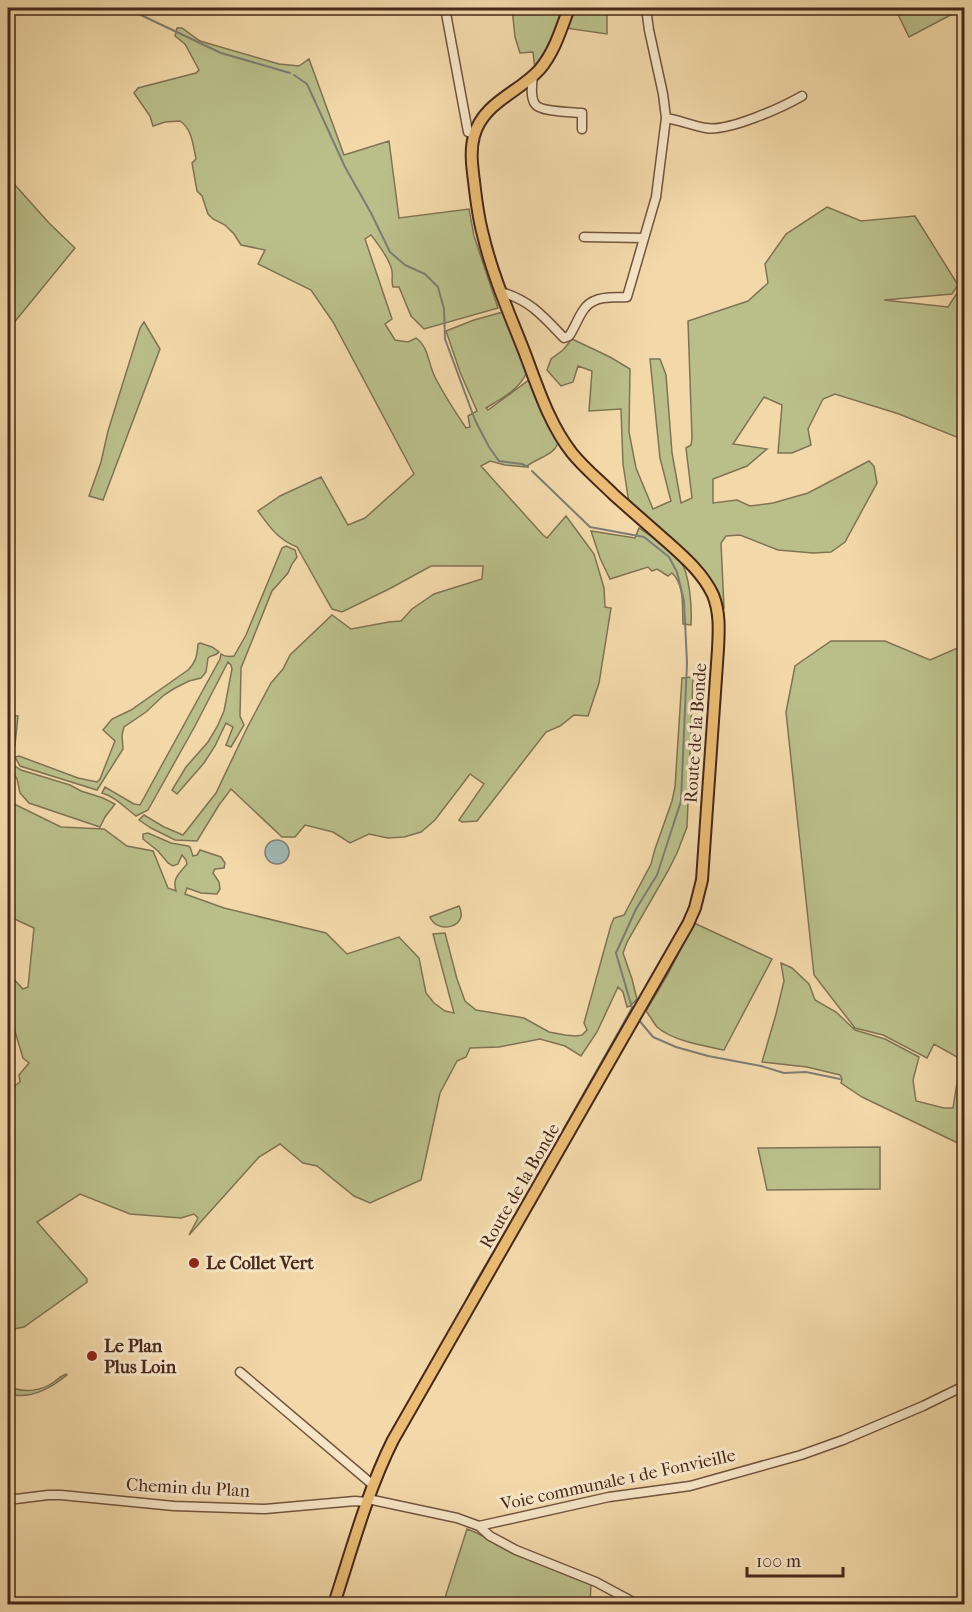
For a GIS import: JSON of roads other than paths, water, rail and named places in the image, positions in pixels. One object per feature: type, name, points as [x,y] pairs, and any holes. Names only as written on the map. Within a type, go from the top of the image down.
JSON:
[{"type":"main road","name":"Route de la Bonde","points":[[334,1605],[370,1494],[393,1440],[688,924],[699,895],[704,861],[718,649],[719,625],[716,606],[700,574],[582,464],[565,442],[548,410],[501,292],[482,234],[472,167],[472,146],[479,123],[491,107],[544,63],[553,50],[569,8]]},
{"type":"street","points":[[445,8],[468,132],[474,134]]},
{"type":"street","points":[[501,292],[516,296],[532,306],[564,338],[569,336],[592,301],[601,298],[627,297],[656,197],[666,118],[646,8]]},
{"type":"street","points":[[532,75],[532,94],[535,104],[541,109],[582,113],[582,129]]},
{"type":"street","points":[[666,118],[708,129],[723,127],[786,106],[802,96]]},
{"type":"street","points":[[467,123],[479,123]]},
{"type":"street","points":[[584,237],[644,238]]},
{"type":"street","points":[[240,1372],[370,1494]]},
{"type":"street","name":"Voie communale 1 de Fonvieille","points":[[479,1526],[609,1497],[690,1486],[801,1455],[924,1406],[964,1386]]},
{"type":"street","name":"Chemin du Plan","points":[[8,1500],[61,1495],[174,1506],[265,1509],[355,1501],[370,1494],[479,1526]]},
{"type":"street","points":[[479,1526],[490,1536],[516,1550],[596,1582],[638,1605]]},
{"type":"water","points":[[277,840],[282,841],[288,847],[288,857],[282,863],[277,864],[272,863],[266,857],[265,852],[266,847],[272,841]]},
{"type":"waterway","points":[[126,8],[221,53],[290,73]]},
{"type":"waterway","points":[[294,75],[307,84],[345,167],[390,252],[405,265],[425,274],[438,287],[444,309],[445,339],[475,420],[489,447],[499,461],[528,467]]},
{"type":"waterway","points":[[532,471],[590,527],[644,537],[669,557],[677,572],[684,601],[687,663],[681,801],[657,875],[636,909],[616,953],[633,1011]]},
{"type":"waterway","points":[[471,1290],[632,1008]]},
{"type":"waterway","points":[[638,1019],[653,1037],[676,1047],[784,1073],[806,1072],[840,1079]]},
{"type":"place","name":"Le Collet Vert","points":[[194,1263]]},
{"type":"place","name":"Le Plan Plus Loin","points":[[92,1356]]}]
